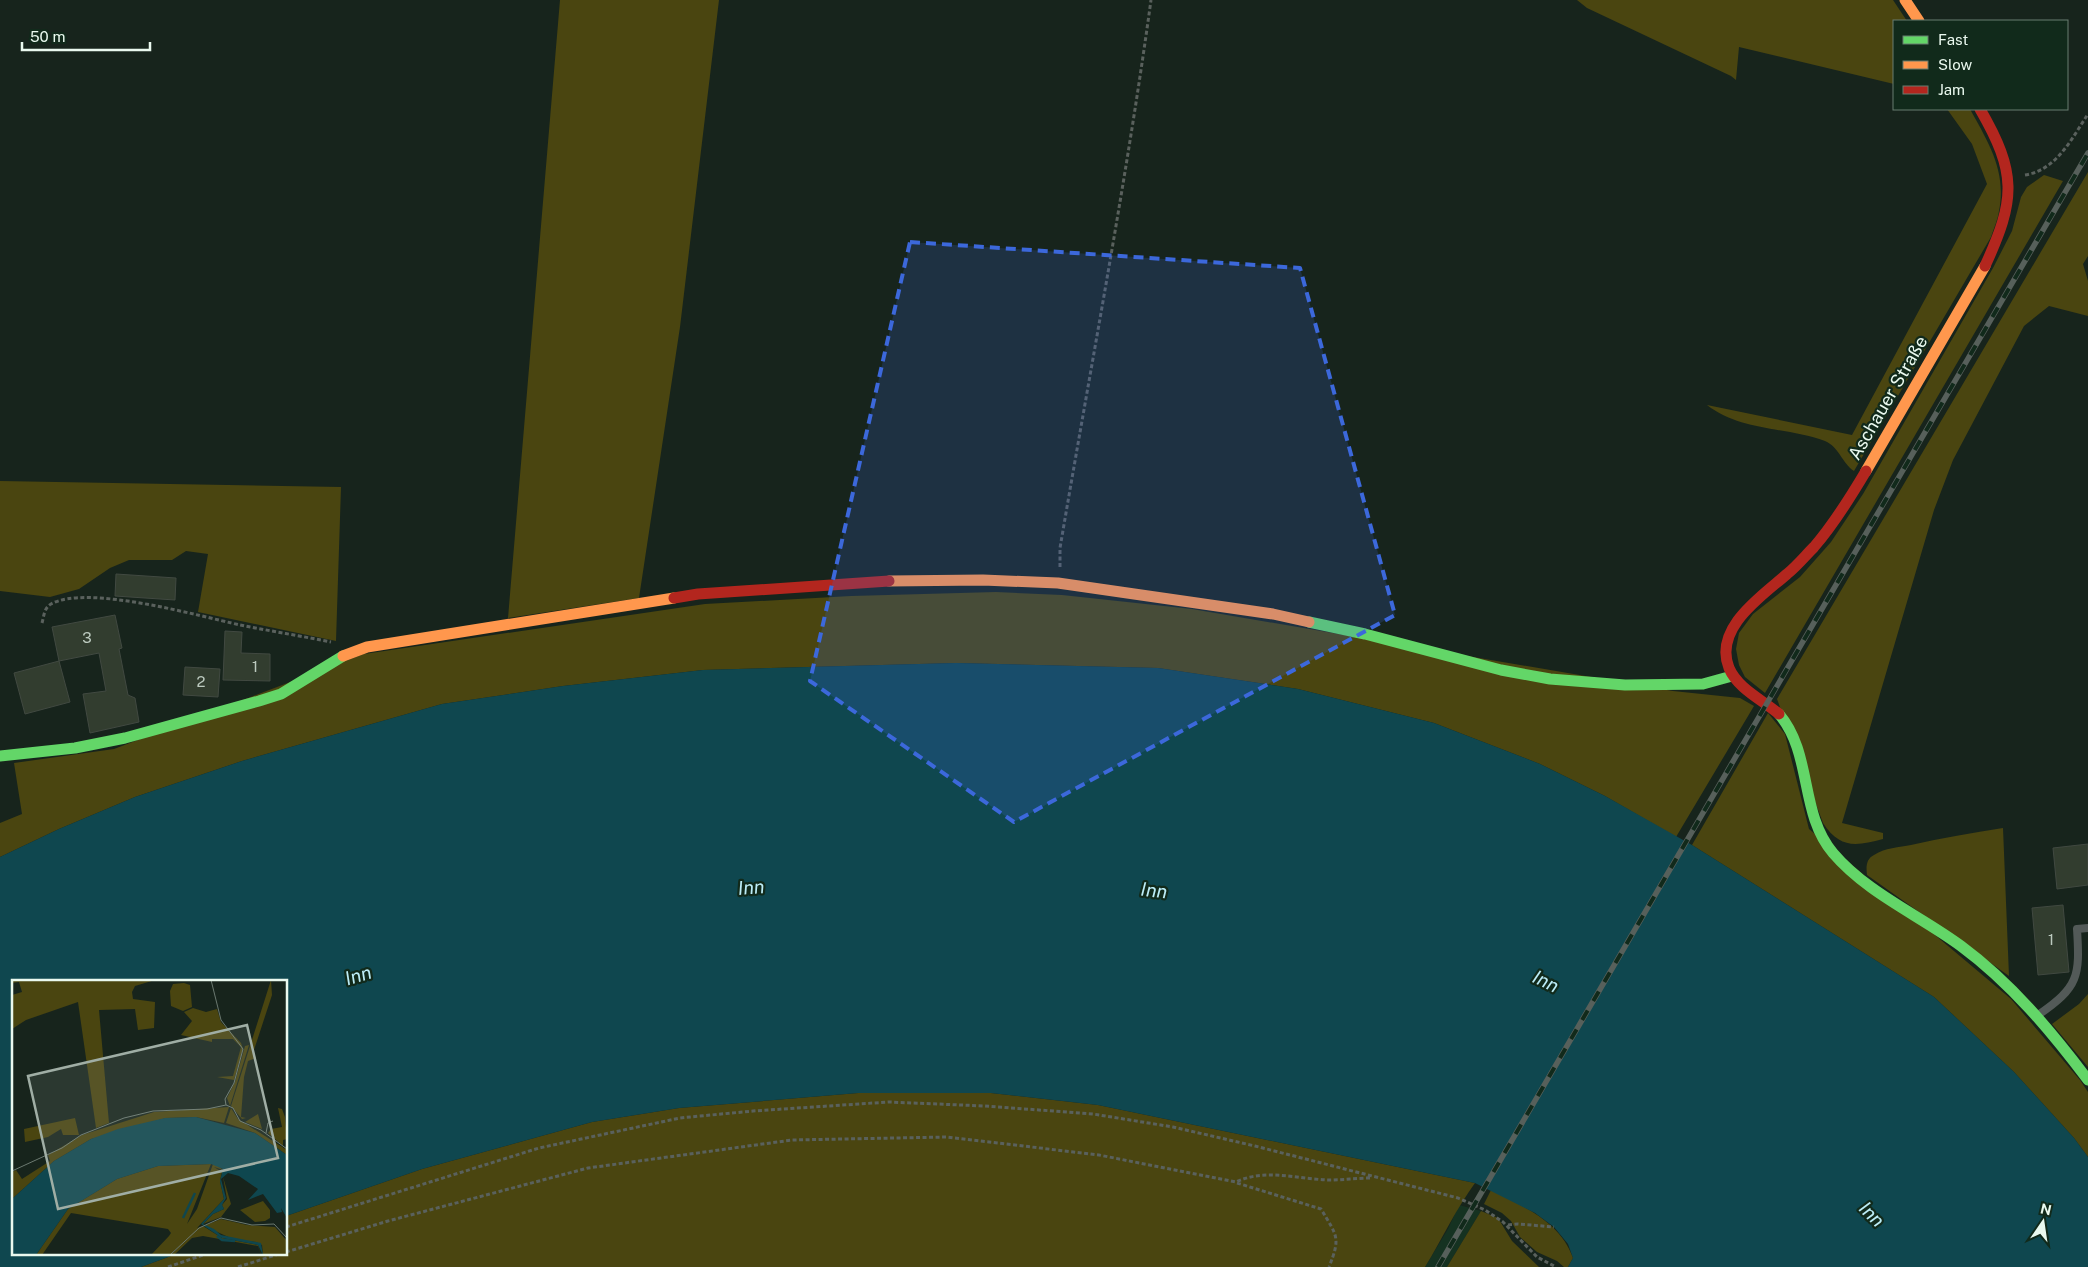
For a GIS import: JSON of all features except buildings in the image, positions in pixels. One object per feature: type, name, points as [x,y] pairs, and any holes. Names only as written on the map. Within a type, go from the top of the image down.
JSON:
[{"type":"street","points":[[1905,0],[1918,20]]},
{"type":"street","name":"Aschauer Straße","points":[[1732,676],[1727,666],[1726,652],[1729,634],[1738,620],[1797,565],[1817,543],[1853,494],[1983,269],[2002,228],[2007,211],[2010,178],[2001,148],[1981,110]]},
{"type":"street","points":[[0,756],[75,748],[158,729],[281,694],[353,650],[698,594],[885,581],[983,580],[1058,583],[1273,614],[1365,634],[1501,670],[1550,679],[1626,685],[1703,684],[1732,676],[1742,687],[1775,710],[1788,725],[1797,750],[1814,821],[1830,850],[1859,879],[1970,953],[2000,978],[2036,1016],[2088,1080]]},
{"type":"lane","points":[[2036,1016],[2058,1001],[2074,981],[2078,971],[2079,960],[2077,929],[2088,928]]},
{"type":"path","points":[[1058,583],[1060,548],[1138,95],[1151,0]]},
{"type":"path","points":[[2010,178],[2029,175],[2044,169],[2053,162],[2063,151],[2088,114]]},
{"type":"path","points":[[42,623],[45,610],[50,604],[65,599],[95,598],[140,603],[332,642]]},
{"type":"path","points":[[288,1227],[539,1148],[680,1118],[889,1102],[985,1106],[1093,1114],[1173,1127],[1237,1142],[1458,1198],[1485,1210],[1507,1226],[1516,1238],[1537,1257],[1556,1267]]},
{"type":"path","points":[[288,1251],[388,1221],[588,1168],[792,1140],[947,1137],[1099,1155],[1236,1182],[1322,1209],[1335,1232],[1337,1247],[1329,1267]]},
{"type":"path","points":[[1236,1182],[1248,1176],[1265,1175],[1329,1180],[1375,1178]]},
{"type":"path","points":[[1507,1226],[1518,1224],[1554,1227]]},
{"type":"path","points":[[168,1267],[205,1254]]},
{"type":"path","points":[[238,1267],[279,1254]]},
{"type":"highlighted area","points":[[910,242],[1300,268],[1395,615],[1014,822],[810,681]]},
{"type":"shaded area","points":[[560,0],[719,0],[680,327],[639,598],[508,618]]},
{"type":"shaded area","points":[[1577,0],[1893,0],[1906,20],[1893,20],[1893,84],[1739,47],[1736,80],[1587,8]]},
{"type":"shaded area","points":[[1948,110],[1971,110],[1994,157],[1998,170],[2001,196],[1998,217],[1991,237],[1854,471],[1846,464],[1834,447],[1825,441],[1734,420],[1707,405],[1852,435],[1987,184],[1972,144]]},
{"type":"shaded area","points":[[2088,172],[2088,256],[2083,264],[2088,281],[2088,316],[2049,306],[2024,326],[1953,460],[1934,510],[1842,823],[1883,833],[1883,839],[1857,844],[1842,841],[1829,831],[1823,823],[1777,699]]},
{"type":"shaded area","points":[[2044,175],[2063,181],[1765,693],[1745,677],[1739,665],[1736,649],[1739,633],[1753,614],[1800,577],[1831,542],[1863,494],[1993,268],[2012,231],[2021,197],[2027,187]]},
{"type":"shaded area","points":[[0,481],[341,487],[336,641],[198,612],[208,554],[186,551],[172,560],[129,560],[110,568],[79,589],[50,597],[0,591]]},
{"type":"shaded area","points":[[996,592],[1062,595],[1192,609],[1673,691],[1740,698],[1754,706],[1676,837],[1605,796],[1540,764],[1434,723],[1298,689],[1158,668],[956,663],[703,670],[563,686],[442,704],[242,761],[135,797],[59,829],[0,857],[0,823],[22,814],[14,763],[114,749],[364,654],[705,604],[851,596]]},
{"type":"shaded area","points":[[1768,713],[1785,734],[1809,829],[2011,999],[2080,1080],[2088,1092],[2088,1157],[2074,1138],[2014,1072],[1934,997],[1692,845]]},
{"type":"shaded area","points":[[2003,828],[2009,976],[1867,875],[1867,864],[1871,857],[1887,849]]},
{"type":"shaded area","points":[[2088,994],[2088,1067],[2052,1024],[2079,1004]]},
{"type":"shaded area","points":[[858,1093],[991,1093],[1098,1105],[1475,1183],[1425,1267],[141,1267],[176,1254],[288,1254],[288,1215],[422,1169],[592,1122],[679,1108]]},
{"type":"shaded area","points":[[1491,1190],[1540,1216],[1559,1234],[1573,1258],[1568,1267],[1564,1267],[1557,1261],[1537,1252],[1520,1237],[1511,1221],[1502,1213],[1484,1204]]},
{"type":"shaded area","points":[[1459,1205],[1481,1211],[1447,1267],[1425,1267],[1448,1229]]},
{"type":"shaded area","points":[[1481,1211],[1498,1218],[1512,1241],[1539,1267],[1447,1267]]},
{"type":"water","name":"Inn","points":[[956,663],[1158,668],[1298,689],[1434,723],[1540,764],[1605,796],[1692,845],[1934,997],[2014,1072],[2074,1138],[2088,1157],[2088,1267],[1568,1267],[1573,1258],[1568,1244],[1554,1227],[1535,1213],[1475,1183],[1098,1105],[991,1093],[858,1093],[679,1108],[592,1122],[422,1169],[288,1215],[288,980],[12,980],[12,1254],[176,1254],[141,1267],[0,1267],[0,857],[59,829],[135,797],[242,761],[442,704],[563,686],[703,670]]},
{"type":"railway","points":[[1438,1267],[2088,153]]},
{"type":"traffic: fast","points":[[1309,622],[1365,634],[1501,670],[1550,679],[1625,685],[1703,684],[1732,676]]},
{"type":"traffic: fast","points":[[0,756],[75,748],[125,738],[259,701],[281,694],[343,656]]},
{"type":"traffic: fast","points":[[1779,714],[1790,730],[1797,747],[1815,820],[1822,837],[1833,853],[1861,880],[1961,946],[1997,976],[2045,1026],[2088,1080]]},
{"type":"traffic: slow","points":[[1905,0],[1918,20]]},
{"type":"traffic: slow","points":[[1866,471],[1985,266]]},
{"type":"traffic: slow","points":[[889,581],[983,580],[1058,583],[1273,614],[1309,622]]},
{"type":"traffic: slow","points":[[343,656],[367,647],[674,598]]},
{"type":"traffic: jam","points":[[1981,110],[2001,151],[2008,186],[2007,204],[2002,222],[1985,266]]},
{"type":"traffic: jam","points":[[1779,714],[1745,688],[1733,675],[1729,668],[1726,653],[1728,640],[1734,626],[1753,603],[1794,568],[1814,547],[1866,471]]},
{"type":"traffic: jam","points":[[674,598],[698,594],[889,581]]}]
